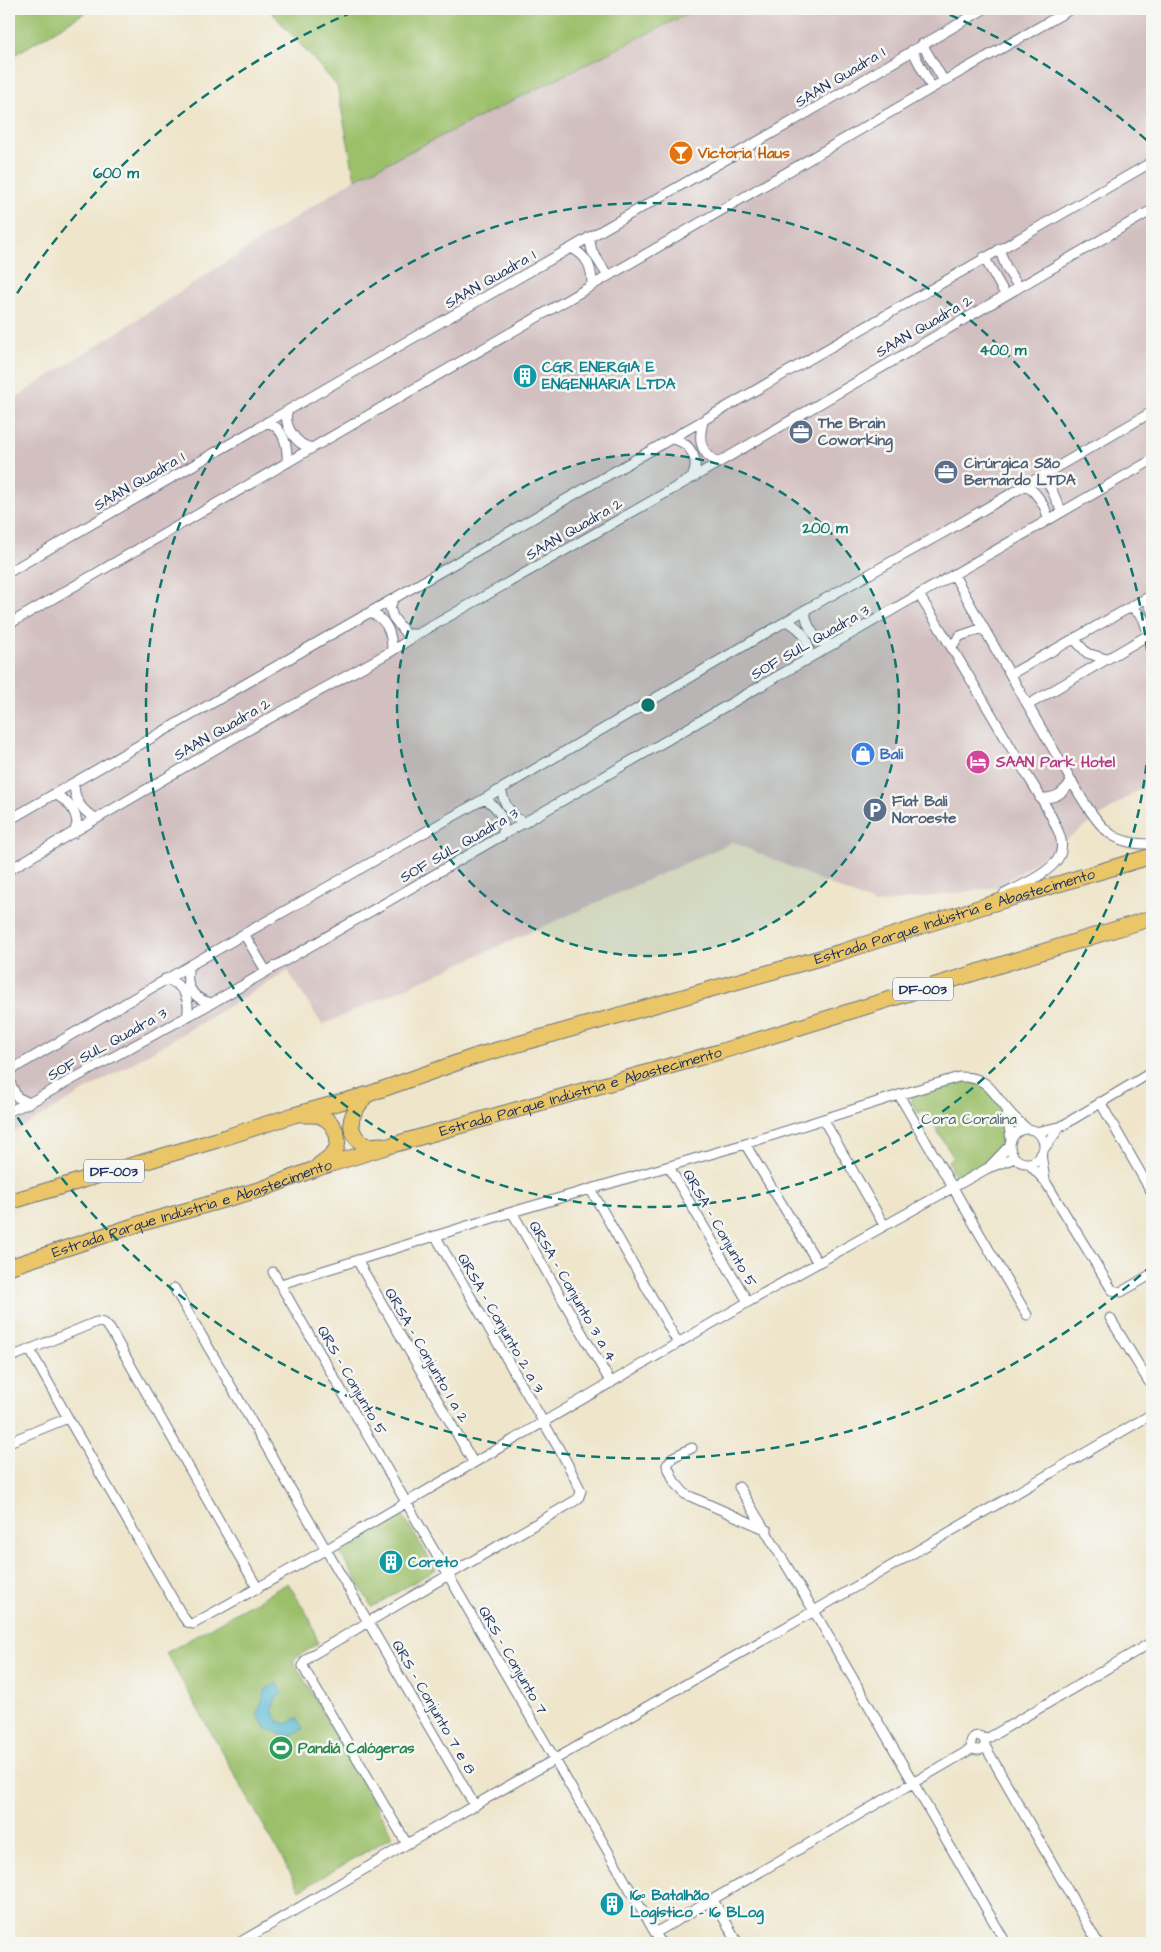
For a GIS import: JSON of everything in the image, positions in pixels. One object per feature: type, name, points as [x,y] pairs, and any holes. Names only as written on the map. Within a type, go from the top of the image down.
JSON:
[{"type":"highway","name":"Estrada Parque Indústria e Abastecimento","points":[[9,1202],[294,1115],[366,1096],[476,1056],[840,952],[981,907],[1152,856]]},
{"type":"highway","name":"Estrada Parque Indústria e Abastecimento","points":[[9,1267],[139,1224],[262,1189],[312,1170],[392,1145],[719,1052],[1152,918]]},
{"type":"highway","points":[[366,1096],[352,1118],[351,1126],[354,1134],[360,1141],[368,1145],[392,1145]]},
{"type":"highway","points":[[294,1115],[323,1117],[330,1122],[337,1134],[338,1145],[335,1151],[312,1170]]},
{"type":"street","name":"SAAN Quadra 1","points":[[9,572],[588,237],[784,127],[984,9]]},
{"type":"street","points":[[9,624],[1071,9]]},
{"type":"street","points":[[922,44],[944,81]]},
{"type":"street","points":[[912,50],[932,88]]},
{"type":"street","points":[[9,820],[1152,162]]},
{"type":"street","name":"SAAN Quadra 2","points":[[9,870],[315,692],[392,651],[418,634],[692,478],[1018,286],[1152,210]]},
{"type":"street","points":[[588,237],[592,251],[608,276]]},
{"type":"street","points":[[571,248],[583,255],[589,263],[592,271],[592,285]]},
{"type":"street","points":[[1000,249],[1006,269],[1018,286]]},
{"type":"street","points":[[984,258],[1005,294]]},
{"type":"street","points":[[286,411],[287,425],[293,435],[304,446],[312,448]]},
{"type":"street","points":[[9,1071],[165,979],[484,799],[805,610],[1152,412]]},
{"type":"street","points":[[267,422],[275,425],[286,442],[288,450],[287,463]]},
{"type":"street","points":[[703,422],[699,437],[702,448],[709,458],[718,462]]},
{"type":"street","points":[[673,439],[681,440],[695,458],[697,465],[692,478]]},
{"type":"street","name":"SOF SUL Quadra 3","points":[[9,1111],[29,1103],[212,1003],[1152,460]]},
{"type":"street","points":[[1044,474],[1062,512]]},
{"type":"street","points":[[1026,484],[1041,500],[1048,519]]},
{"type":"street","points":[[954,575],[1096,820],[1112,835],[1131,843],[1152,844]]},
{"type":"street","points":[[920,595],[952,646],[1040,798],[1060,837],[1060,856],[1039,875],[981,907]]},
{"type":"street","points":[[1011,674],[1149,597],[1152,611]]},
{"type":"street","points":[[393,600],[390,608],[393,617],[402,630],[410,635],[418,634]]},
{"type":"street","points":[[1028,705],[1150,634],[1143,618],[1132,607]]},
{"type":"street","points":[[805,610],[806,619],[814,635],[825,644],[835,644]]},
{"type":"street","points":[[370,613],[376,614],[388,627],[392,638],[392,651]]},
{"type":"street","points":[[787,621],[795,626],[805,638],[809,647],[806,661]]},
{"type":"street","points":[[952,646],[964,634],[980,629],[986,632]]},
{"type":"street","points":[[1074,640],[1087,653],[1106,659]]},
{"type":"street","points":[[1040,798],[1055,798],[1066,790],[1072,780]]},
{"type":"street","points":[[74,783],[74,791],[79,805],[96,818]]},
{"type":"street","points":[[501,789],[502,798],[512,814],[516,819],[525,823]]},
{"type":"street","points":[[54,794],[67,801],[72,807],[77,824],[73,833]]},
{"type":"street","points":[[484,799],[491,802],[501,817],[504,824],[502,836]]},
{"type":"street","points":[[244,934],[266,971]]},
{"type":"street","points":[[189,966],[186,976],[194,994],[199,1000],[212,1003]]},
{"type":"street","points":[[165,979],[173,981],[183,991],[189,1007],[187,1017]]},
{"type":"street","points":[[1028,1162],[1036,1160],[1060,1127],[1152,1072]]},
{"type":"street","points":[[281,1284],[512,1212],[745,1144],[952,1079],[968,1077],[982,1081],[1006,1109],[1042,1140],[1046,1180]]},
{"type":"street","points":[[9,1081],[17,1096],[29,1103]]},
{"type":"street","points":[[899,1095],[1027,1315]]},
{"type":"street","points":[[1100,1102],[1152,1193]]},
{"type":"street","points":[[1006,1109],[1011,1152],[1016,1158],[1028,1162],[1046,1180],[1112,1290],[1121,1292],[1152,1274]]},
{"type":"street","points":[[823,1119],[884,1225]]},
{"type":"street","points":[[988,1168],[1018,1132],[1060,1127]]},
{"type":"street","points":[[745,1144],[818,1263]]},
{"type":"street","points":[[30,1350],[187,1622],[191,1624],[197,1623],[406,1503],[748,1302],[988,1168],[1016,1158]]},
{"type":"street","name":"QRSA - Conjunto 5","points":[[669,1167],[748,1302]]},
{"type":"street","points":[[591,1190],[678,1343]]},
{"type":"street","name":"QRSA - Conjunto 3 a 4","points":[[512,1212],[611,1383]]},
{"type":"street","name":"QRSA - Conjunto 2 a 3","points":[[436,1237],[581,1489],[581,1496],[578,1499],[448,1575]]},
{"type":"street","name":"QRSA - Conjunto 1 a 2","points":[[357,1260],[473,1462]]},
{"type":"street","name":"QRS - Conjunto 5","points":[[273,1272],[448,1575]]},
{"type":"street","name":"QRS - Conjunto 7 e 8","points":[[174,1288],[476,1806]]},
{"type":"street","points":[[1110,1318],[1152,1387]]},
{"type":"street","points":[[9,1358],[96,1322],[104,1323],[110,1329],[258,1588]]},
{"type":"street","points":[[239,1943],[1152,1414]]},
{"type":"street","points":[[9,1442],[68,1418]]},
{"type":"street","points":[[692,1448],[673,1457],[667,1465],[680,1490],[692,1498],[767,1530]]},
{"type":"street","points":[[739,1487],[767,1530],[1006,1943]]},
{"type":"street","points":[[407,1844],[303,1666],[305,1661],[312,1655],[448,1575]]},
{"type":"street","name":"QRS - Conjunto 7","points":[[448,1575],[661,1943]]},
{"type":"street","points":[[655,1933],[973,1748],[981,1750],[985,1743],[1152,1642]]},
{"type":"street","points":[[973,1748],[971,1742],[974,1737],[980,1736],[1098,1943]]},
{"type":"street","points":[[713,1900],[738,1943]]},
{"type":"shaded area","points":[[697,9],[1152,9],[1152,780],[999,887],[875,904],[733,842],[322,1025],[288,971],[9,1135],[9,402],[355,179]]},
{"type":"green space","points":[[9,9],[91,9],[9,58]]},
{"type":"green space","points":[[269,9],[697,9],[355,179],[337,86]]},
{"type":"green space","name":"Cora Coralina","points":[[954,1081],[974,1082],[989,1090],[999,1104],[1004,1122],[1002,1139],[995,1152],[983,1163],[956,1180],[948,1161],[953,1157],[925,1110],[918,1113],[911,1101],[911,1097],[915,1094]]},
{"type":"green space","points":[[401,1513],[436,1569],[372,1607],[339,1551]]},
{"type":"green space","name":"Pandiá Calógeras","points":[[288,1583],[310,1619],[318,1643],[293,1660],[393,1836],[300,1890],[166,1653]]},
{"type":"water","points":[[277,1683],[283,1693],[276,1698],[272,1710],[278,1721],[287,1724],[297,1718],[303,1729],[288,1737],[267,1729],[257,1715],[266,1689]]},
{"type":"place","name":"Victoria Haus","points":[[681,153]]},
{"type":"place","name":"CGR ENERGIA E ENGENHARIA LTDA","points":[[525,376]]},
{"type":"place","name":"The Brain Coworking","points":[[801,432]]},
{"type":"place","name":"Cirúrgica São Bernardo LTDA","points":[[946,472]]},
{"type":"place","name":"Bali","points":[[863,754]]},
{"type":"place","name":"SAAN Park Hotel","points":[[978,762]]},
{"type":"place","name":"Fiat Bali Noroeste","points":[[875,810]]},
{"type":"place","name":"Coreto","points":[[391,1562]]},
{"type":"place","name":"Pandiá Calógeras","points":[[281,1748]]},
{"type":"place","name":"16º Batalhão Logístico - 16 BLog","points":[[612,1904]]}]
